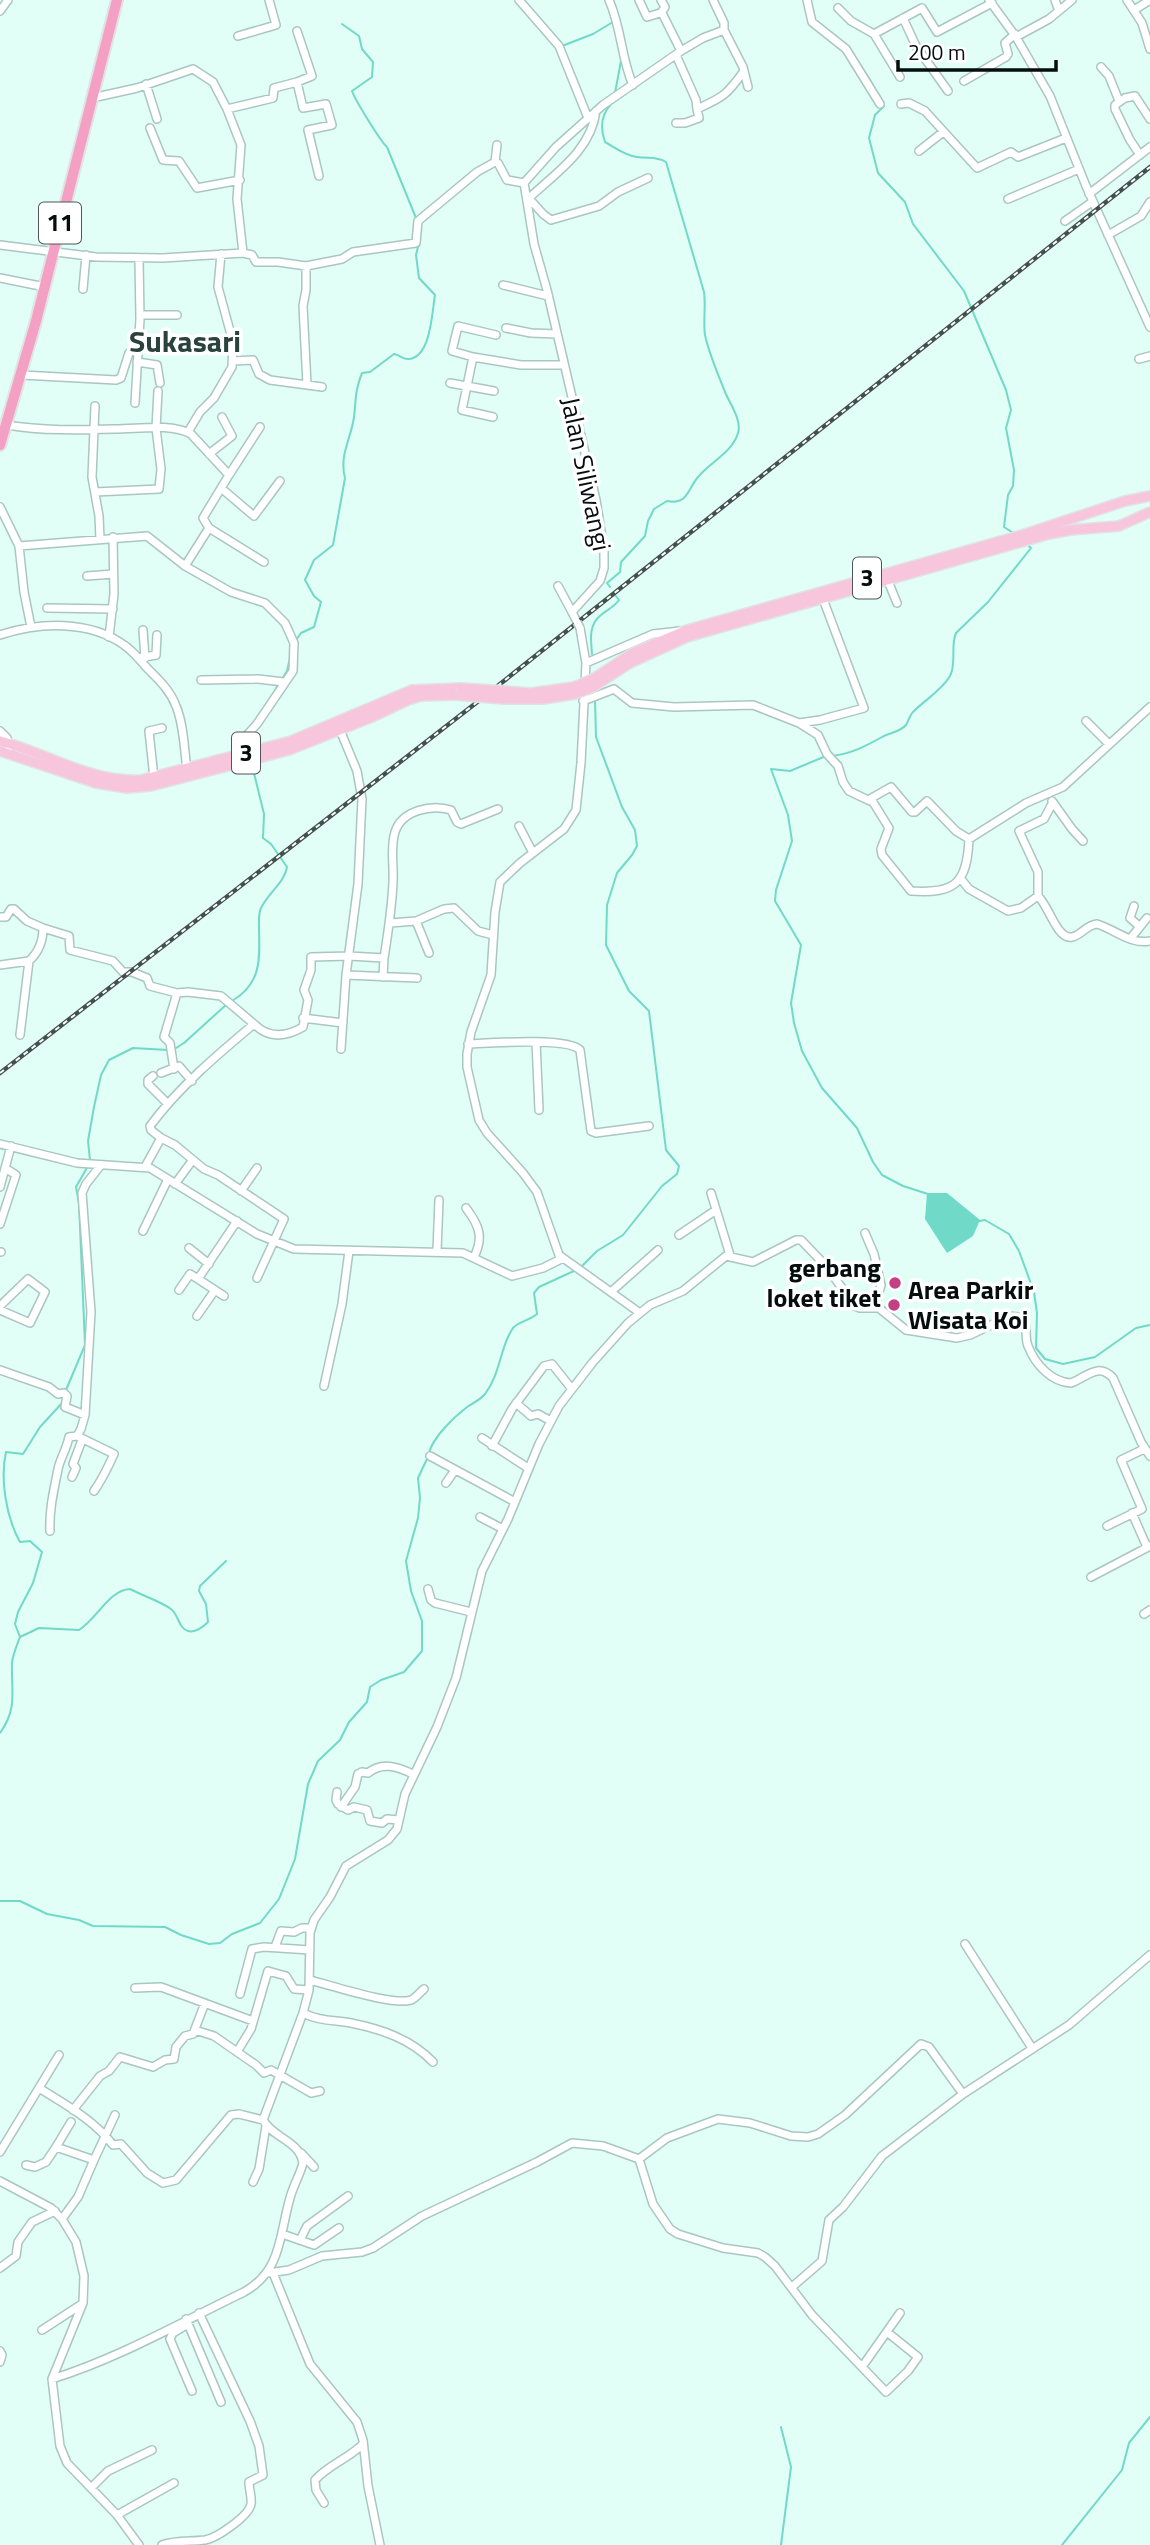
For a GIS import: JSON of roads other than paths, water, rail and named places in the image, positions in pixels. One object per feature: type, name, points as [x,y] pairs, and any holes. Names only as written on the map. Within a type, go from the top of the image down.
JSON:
[{"type":"highway","name":"11","points":[[0,443],[45,287],[117,0]]},
{"type":"main road","name":"3","points":[[4,747],[94,775],[129,780],[154,778],[291,741],[408,691],[423,688],[505,695],[574,690],[687,637],[888,581],[1125,501],[1150,496]]},
{"type":"main road","name":"3","points":[[593,683],[631,654],[687,630],[1049,534],[1119,526],[1150,512]]},
{"type":"main road","name":"3","points":[[4,747],[96,783],[138,787],[178,781],[258,760],[340,730],[408,700],[458,691]]},
{"type":"street","points":[[0,11],[8,0]]},
{"type":"street","points":[[238,36],[276,25],[269,0]]},
{"type":"street","points":[[519,0],[559,46],[588,118]]},
{"type":"street","points":[[610,0],[622,37],[626,68],[633,85]]},
{"type":"street","points":[[639,0],[648,17],[661,13],[665,7],[662,0]]},
{"type":"street","points":[[713,0],[744,71],[748,87]]},
{"type":"street","points":[[807,0],[812,22],[846,49],[880,104]]},
{"type":"street","points":[[1055,0],[1059,11]]},
{"type":"street","points":[[964,81],[1006,57],[1009,54],[1005,43],[1059,11],[1072,0]]},
{"type":"street","points":[[1127,0],[1148,32],[1150,49]]},
{"type":"street","points":[[1134,10],[1150,0]]},
{"type":"street","points":[[874,34],[922,8],[937,32],[990,2],[1015,36],[1049,96],[1091,198],[1150,327]]},
{"type":"street","points":[[838,8],[851,21],[874,34],[900,77]]},
{"type":"street","points":[[661,13],[679,53],[696,100],[699,118],[676,123]]},
{"type":"street","points":[[903,18],[916,46],[948,91]]},
{"type":"street","points":[[495,162],[508,180],[524,183],[556,146],[596,111],[679,53],[724,30]]},
{"type":"street","points":[[227,109],[272,98],[274,88],[297,82],[313,74],[297,31]]},
{"type":"street","points":[[1101,66],[1109,76],[1119,100],[1115,110],[1140,155]]},
{"type":"street","points":[[92,98],[195,69],[212,82],[227,109],[241,145],[237,199],[243,253]]},
{"type":"street","points":[[697,109],[709,106],[727,94],[744,71]]},
{"type":"street","points":[[297,82],[303,108],[326,104],[332,125],[308,131],[319,176]]},
{"type":"street","points":[[146,84],[157,119]]},
{"type":"street","points":[[1119,100],[1135,96],[1150,119]]},
{"type":"street","points":[[901,104],[909,103],[925,111],[943,132],[982,166],[1011,152],[1018,157],[1066,138]]},
{"type":"street","points":[[596,111],[594,126],[584,145],[528,197],[543,215],[551,220],[599,206],[618,192],[648,178]]},
{"type":"street","points":[[150,128],[162,160],[179,161],[197,188],[240,180]]},
{"type":"street","points":[[919,151],[943,132]]},
{"type":"street","points":[[495,162],[497,145]]},
{"type":"street","points":[[1065,221],[1150,147]]},
{"type":"street","points":[[0,245],[139,258],[243,253],[252,255],[256,262],[306,266],[342,260],[353,252],[416,243],[418,220],[495,162]]},
{"type":"street","points":[[1008,200],[1079,169]]},
{"type":"street","name":"Jalan Siliwangi","points":[[524,183],[534,244],[596,500],[605,559],[600,580],[572,612]]},
{"type":"street","points":[[1108,235],[1142,216],[1150,202]]},
{"type":"street","points":[[188,432],[200,412],[225,382],[233,361],[233,342],[218,287],[221,254]]},
{"type":"street","points":[[83,289],[86,255]]},
{"type":"street","points":[[135,402],[140,316],[139,258]]},
{"type":"street","points":[[306,266],[303,306],[307,385]]},
{"type":"street","points":[[0,278],[45,287]]},
{"type":"street","points":[[503,285],[548,296]]},
{"type":"street","points":[[140,316],[177,315]]},
{"type":"street","points":[[496,335],[458,326],[453,351],[521,365],[563,365]]},
{"type":"street","points":[[506,328],[557,334]]},
{"type":"street","points":[[22,374],[116,380],[121,378],[129,353]]},
{"type":"street","points":[[1139,359],[1150,356]]},
{"type":"street","points":[[462,410],[473,357]]},
{"type":"street","points":[[233,361],[253,360],[259,374],[270,380],[323,387]]},
{"type":"street","points":[[95,492],[159,489],[161,469],[156,428],[159,387],[157,365],[138,362]]},
{"type":"street","points":[[450,383],[494,391]]},
{"type":"street","points":[[95,406],[92,477],[100,516],[100,538]]},
{"type":"street","points":[[453,408],[493,416]]},
{"type":"street","points":[[209,454],[232,436],[222,416]]},
{"type":"street","points":[[7,425],[29,429],[156,428],[188,432],[229,475]]},
{"type":"street","points":[[260,427],[203,518],[209,527],[264,562]]},
{"type":"street","points":[[221,488],[254,516],[280,481]]},
{"type":"street","points":[[0,507],[19,545],[31,627]]},
{"type":"street","points":[[185,566],[209,527]]},
{"type":"street","points":[[19,545],[147,536],[185,566],[230,592],[260,601],[276,613],[285,623],[294,643],[293,671],[257,724],[250,730],[242,754]]},
{"type":"street","points":[[109,637],[113,609],[113,537]]},
{"type":"street","points":[[87,576],[113,574]]},
{"type":"street","points":[[888,581],[897,603]]},
{"type":"street","points":[[558,586],[578,625],[586,663],[581,772],[576,810],[564,829],[506,874],[500,882],[491,975],[468,1044],[467,1067],[479,1120],[537,1192],[549,1221],[556,1250],[563,1258],[640,1312]]},
{"type":"street","points":[[800,723],[864,708],[823,599]]},
{"type":"street","points":[[47,608],[113,609]]},
{"type":"street","points":[[0,635],[31,627],[84,627],[126,646],[142,658],[163,682],[176,706],[187,769]]},
{"type":"street","points":[[142,658],[143,630]]},
{"type":"street","points":[[586,663],[653,634],[687,630]]},
{"type":"street","points":[[142,658],[157,654],[157,635]]},
{"type":"street","points":[[201,680],[258,679],[284,682]]},
{"type":"street","points":[[583,701],[614,689],[632,703],[674,707],[753,705],[800,723],[818,735],[829,757],[838,766],[846,788],[853,794],[873,802],[890,828],[881,855],[908,890],[938,891],[953,887],[961,879],[966,867],[969,839]]},
{"type":"street","points":[[969,839],[1026,803],[1063,788],[1150,707]]},
{"type":"street","points":[[1086,721],[1109,744]]},
{"type":"street","points":[[154,778],[149,731],[162,728]]},
{"type":"street","points":[[340,730],[357,771],[362,799],[358,884],[346,975],[341,1049]]},
{"type":"street","points":[[0,731],[4,747]]},
{"type":"street","points":[[868,800],[891,787],[912,812],[927,801],[956,831],[969,839]]},
{"type":"street","points":[[1050,794],[1052,804],[1083,841]]},
{"type":"street","points":[[1052,804],[1044,819],[1019,831],[1038,872],[1038,896],[1046,904],[1056,928],[1063,936],[1072,937],[1097,924],[1142,943],[1150,941]]},
{"type":"street","points":[[383,977],[390,923],[394,833],[405,818],[422,809],[438,807],[450,810],[461,824],[498,809]]},
{"type":"street","points":[[519,826],[533,853]]},
{"type":"street","points":[[961,879],[968,889],[1008,911],[1021,908],[1038,896]]},
{"type":"street","points":[[1134,906],[1130,918],[1139,926]]},
{"type":"street","points":[[0,917],[6,917],[12,909],[30,923],[69,936],[70,950],[113,961],[123,972],[132,972],[147,978],[149,985],[177,993],[221,996],[254,1024],[268,1033],[282,1036],[302,1028],[308,1000],[304,990],[311,970],[311,957],[384,958]]},
{"type":"street","points":[[390,923],[416,921],[444,909],[456,909],[478,930],[493,935]]},
{"type":"street","points":[[1130,939],[1147,918]]},
{"type":"street","points":[[416,921],[429,953]]},
{"type":"street","points":[[20,1035],[29,961],[39,948],[43,928]]},
{"type":"street","points":[[0,965],[29,961]]},
{"type":"street","points":[[346,975],[417,978]]},
{"type":"street","points":[[174,1069],[170,1043],[164,1037],[177,993]]},
{"type":"street","points":[[303,1018],[343,1023]]},
{"type":"street","points":[[254,1024],[225,1047],[150,1126],[151,1130],[175,1145],[192,1161],[284,1219],[257,1278]]},
{"type":"street","points":[[468,1044],[536,1042],[579,1047],[589,1126],[593,1133],[649,1126]]},
{"type":"street","points":[[536,1042],[539,1110]]},
{"type":"street","points":[[168,1104],[148,1084],[148,1080],[180,1066],[192,1081]]},
{"type":"street","points":[[145,1167],[161,1138]]},
{"type":"street","points":[[0,1144],[70,1162],[145,1167],[273,1242],[301,1250],[463,1253],[512,1276],[543,1268],[563,1258]]},
{"type":"street","points":[[0,1187],[11,1146]]},
{"type":"street","points":[[143,1231],[172,1182],[192,1161]]},
{"type":"street","points":[[72,1477],[85,1415],[91,1312],[82,1193],[101,1165]]},
{"type":"street","points":[[0,1224],[16,1175],[5,1168]]},
{"type":"street","points":[[241,1191],[257,1168]]},
{"type":"street","points":[[711,1193],[730,1255]]},
{"type":"street","points":[[437,1251],[439,1200]]},
{"type":"street","points":[[466,1208],[481,1235],[474,1257]]},
{"type":"street","points":[[678,1235],[716,1210]]},
{"type":"street","points":[[198,1279],[237,1221]]},
{"type":"street","points":[[865,1233],[873,1248],[881,1285],[875,1307]]},
{"type":"street","points":[[253,2182],[259,2169],[265,2123],[279,2073],[303,2013],[309,1990],[311,1928],[346,1866],[392,1836],[413,1774],[437,1727],[456,1678],[482,1571],[528,1468],[571,1388],[640,1312],[650,1305],[683,1292],[722,1258],[730,1255],[753,1262],[801,1240],[830,1270],[853,1304],[860,1308],[875,1307],[882,1310],[906,1331],[957,1338],[970,1335],[1010,1316],[1018,1317],[1025,1323],[1028,1347],[1052,1378],[1071,1383],[1098,1370],[1110,1374],[1150,1456]]},
{"type":"street","points":[[188,1248],[208,1264]]},
{"type":"street","points":[[612,1291],[658,1250]]},
{"type":"street","points":[[324,1386],[342,1304],[349,1251]]},
{"type":"street","points":[[179,1290],[190,1274],[224,1296]]},
{"type":"street","points":[[28,1279],[45,1292],[30,1323],[0,1308],[28,1279]]},
{"type":"street","points":[[197,1316],[215,1290]]},
{"type":"street","points":[[492,1446],[516,1403],[549,1363],[571,1388]]},
{"type":"street","points":[[0,1370],[49,1387],[58,1394],[64,1392],[67,1396],[65,1407],[85,1415]]},
{"type":"street","points":[[516,1403],[531,1416],[538,1414],[551,1421]]},
{"type":"street","points":[[50,1531],[49,1511],[58,1467],[69,1437],[79,1438],[114,1454],[94,1491]]},
{"type":"street","points":[[482,1438],[528,1468]]},
{"type":"street","points":[[1107,1526],[1142,1507],[1121,1460],[1144,1448]]},
{"type":"street","points":[[430,1455],[515,1502]]},
{"type":"street","points":[[446,1483],[455,1470]]},
{"type":"street","points":[[1091,1577],[1148,1546],[1132,1513]]},
{"type":"street","points":[[480,1517],[503,1528]]},
{"type":"street","points":[[428,1589],[432,1602],[471,1612]]},
{"type":"street","points":[[341,1807],[355,1787],[360,1772],[368,1773],[373,1768],[393,1765],[413,1774]]},
{"type":"street","points":[[337,1792],[336,1802],[341,1807],[367,1811],[372,1821],[382,1823],[387,1819],[399,1820]]},
{"type":"street","points":[[275,1947],[281,1931],[294,1932],[311,1928]]},
{"type":"street","points":[[965,1944],[1032,2048]]},
{"type":"street","points":[[240,1994],[251,1951],[256,1948],[275,1947],[310,1950]]},
{"type":"street","points":[[792,2287],[822,2262],[829,2220],[843,2207],[878,2161],[963,2094],[1069,2025],[1150,1955]]},
{"type":"street","points":[[237,2052],[253,2021],[268,1971],[286,1976],[294,1989],[309,1990]]},
{"type":"street","points":[[309,1980],[399,2001],[411,2000],[424,1989]]},
{"type":"street","points":[[135,1988],[161,1987],[253,2021]]},
{"type":"street","points":[[74,2110],[100,2076],[108,2072],[120,2057],[156,2067],[165,2060],[174,2059],[176,2047],[185,2036],[191,2036],[195,2030],[205,2003]]},
{"type":"street","points":[[303,2013],[315,2019],[347,2022],[384,2031],[420,2049],[433,2062]]},
{"type":"street","points":[[195,2030],[214,2036],[264,2073],[271,2070],[312,2093],[320,2091]]},
{"type":"street","points":[[639,2159],[667,2138],[718,2119],[750,2123],[792,2136],[808,2137],[818,2134],[845,2115],[921,2044],[929,2047],[963,2094]]},
{"type":"street","points":[[0,2150],[59,2055]]},
{"type":"street","points":[[39,2088],[106,2134],[113,2145],[121,2144],[155,2179],[169,2183],[176,2180],[231,2115],[239,2114],[265,2123],[314,2167]]},
{"type":"street","points":[[62,2219],[78,2197],[115,2115]]},
{"type":"street","points":[[26,2165],[35,2168],[44,2164],[71,2123]]},
{"type":"street","points":[[192,2391],[170,2339],[173,2333],[199,2313],[253,2287],[271,2273],[289,2270],[322,2256],[362,2252],[373,2248],[422,2216],[578,2142],[616,2149],[639,2159],[653,2204],[670,2229],[678,2234],[723,2248],[760,2253],[775,2266],[812,2315],[886,2392],[916,2362],[918,2356],[887,2332]]},
{"type":"street","points":[[56,2147],[94,2160]]},
{"type":"street","points":[[300,2153],[303,2162],[291,2192],[271,2273],[307,2359],[355,2418],[363,2444],[380,2545]]},
{"type":"street","points":[[0,2181],[40,2200],[55,2211],[76,2242],[85,2284],[83,2304],[52,2379],[62,2455],[117,2515],[139,2545]]},
{"type":"street","points":[[300,2241],[307,2226],[348,2196]]},
{"type":"street","points":[[0,2268],[16,2256],[19,2242],[32,2222],[55,2211]]},
{"type":"street","points":[[282,2234],[314,2245],[339,2228]]},
{"type":"street","points":[[42,2330],[83,2304]]},
{"type":"street","points":[[162,2545],[185,2540],[208,2540],[219,2535],[247,2511],[251,2505],[249,2482],[263,2475],[259,2446],[250,2421],[199,2313]]},
{"type":"street","points":[[862,2367],[900,2313]]},
{"type":"street","points":[[52,2379],[74,2372],[187,2322]]},
{"type":"street","points":[[187,2322],[221,2402]]},
{"type":"street","points":[[0,2351],[0,2362]]},
{"type":"street","points":[[324,2503],[316,2490],[315,2480],[331,2467],[352,2456],[363,2444]]},
{"type":"street","points":[[91,2488],[108,2471],[152,2450]]},
{"type":"street","points":[[117,2515],[174,2483]]},
{"type":"waterway","points":[[562,46],[593,34],[613,22]]},
{"type":"waterway","points":[[342,24],[359,36],[362,49],[373,62],[372,77],[352,91],[387,147],[416,218]]},
{"type":"waterway","points":[[615,93],[621,61]]},
{"type":"waterway","points":[[861,66],[873,85]]},
{"type":"waterway","points":[[882,103],[884,106],[875,115],[869,138],[878,173],[905,202],[913,224],[964,291],[1006,390],[1011,410],[1006,428],[1014,470],[1004,527],[1015,534]]},
{"type":"waterway","points":[[610,587],[607,583],[620,572],[621,562],[645,536],[654,509],[667,501],[683,499],[698,477],[731,446],[739,428],[707,342],[704,330],[704,292],[666,162],[628,155],[605,142],[602,122],[611,104]]},
{"type":"waterway","points":[[296,640],[301,633],[314,627],[321,602],[314,596],[305,580],[314,560],[333,545],[345,478],[344,454],[353,425],[362,373],[370,372],[394,354],[407,359],[416,356],[422,351],[429,333],[435,295],[419,278],[416,255],[420,238]]},
{"type":"waterway","points":[[831,756],[858,749],[906,725],[913,712],[950,676],[956,633],[988,602],[1031,548],[1027,544]]},
{"type":"waterway","points":[[592,654],[591,633],[594,623],[619,600],[615,595]]},
{"type":"waterway","points":[[282,679],[290,658]]},
{"type":"waterway","points":[[273,694],[279,683]]},
{"type":"waterway","points":[[581,1267],[597,1251],[623,1235],[662,1186],[677,1174],[679,1166],[666,1150],[649,1011],[629,991],[606,945],[607,905],[617,873],[637,846],[635,830],[622,807],[596,737],[595,700]]},
{"type":"waterway","points":[[826,756],[790,771],[771,769],[788,815],[792,841],[775,901],[801,945],[791,1003],[794,1023],[802,1051],[822,1088],[857,1128],[882,1175],[903,1186],[928,1194]]},
{"type":"waterway","points":[[232,1001],[242,994],[254,979],[259,961],[260,911],[283,878],[287,867],[271,844],[263,838],[264,814],[252,765]]},
{"type":"waterway","points":[[173,1050],[227,1004]]},
{"type":"waterway","points":[[90,1160],[88,1141],[94,1107],[101,1075],[109,1060],[133,1048],[168,1050]]},
{"type":"waterway","points":[[66,1390],[85,1345],[76,1187],[88,1166]]},
{"type":"waterway","points":[[979,1221],[985,1220],[1009,1234],[1019,1251],[1034,1292],[1037,1313],[1036,1348],[1045,1359],[1063,1364],[1095,1357],[1136,1328],[1150,1325]]},
{"type":"waterway","points":[[429,1453],[439,1434],[450,1422],[485,1394],[513,1328],[537,1314],[534,1293],[539,1287],[576,1270]]},
{"type":"waterway","points":[[20,1637],[15,1624],[18,1612],[33,1583],[42,1552],[30,1541],[20,1542],[11,1521],[4,1486],[6,1452],[23,1454],[40,1427],[63,1402]]},
{"type":"waterway","points":[[0,1901],[20,1901],[47,1914],[79,1920],[93,1926],[165,1927],[209,1944],[220,1943],[232,1934],[260,1923],[279,1899],[295,1859],[308,1784],[318,1761],[340,1740],[349,1722],[367,1702],[370,1687],[404,1672],[422,1651],[422,1621],[411,1591],[406,1561],[418,1518],[418,1478],[427,1459]]},
{"type":"waterway","points":[[0,1733],[11,1707],[12,1663],[20,1637],[39,1628],[79,1630],[116,1594],[130,1589],[162,1603],[171,1609],[185,1629],[196,1630],[208,1622],[200,1586],[226,1561]]},
{"type":"waterway","points":[[1062,2545],[1122,2470],[1129,2443],[1150,2417]]},
{"type":"waterway","points":[[781,2427],[791,2467],[781,2545]]},
{"type":"railway","points":[[0,1073],[485,696],[1150,167]]},
{"type":"place","name":"gerbang loket tiket","points":[[895,1283]]},
{"type":"place","name":"Area Parkir Wisata Koi","points":[[894,1305]]},
{"type":"district","name":"Sukasari","points":[[185,342]]}]
